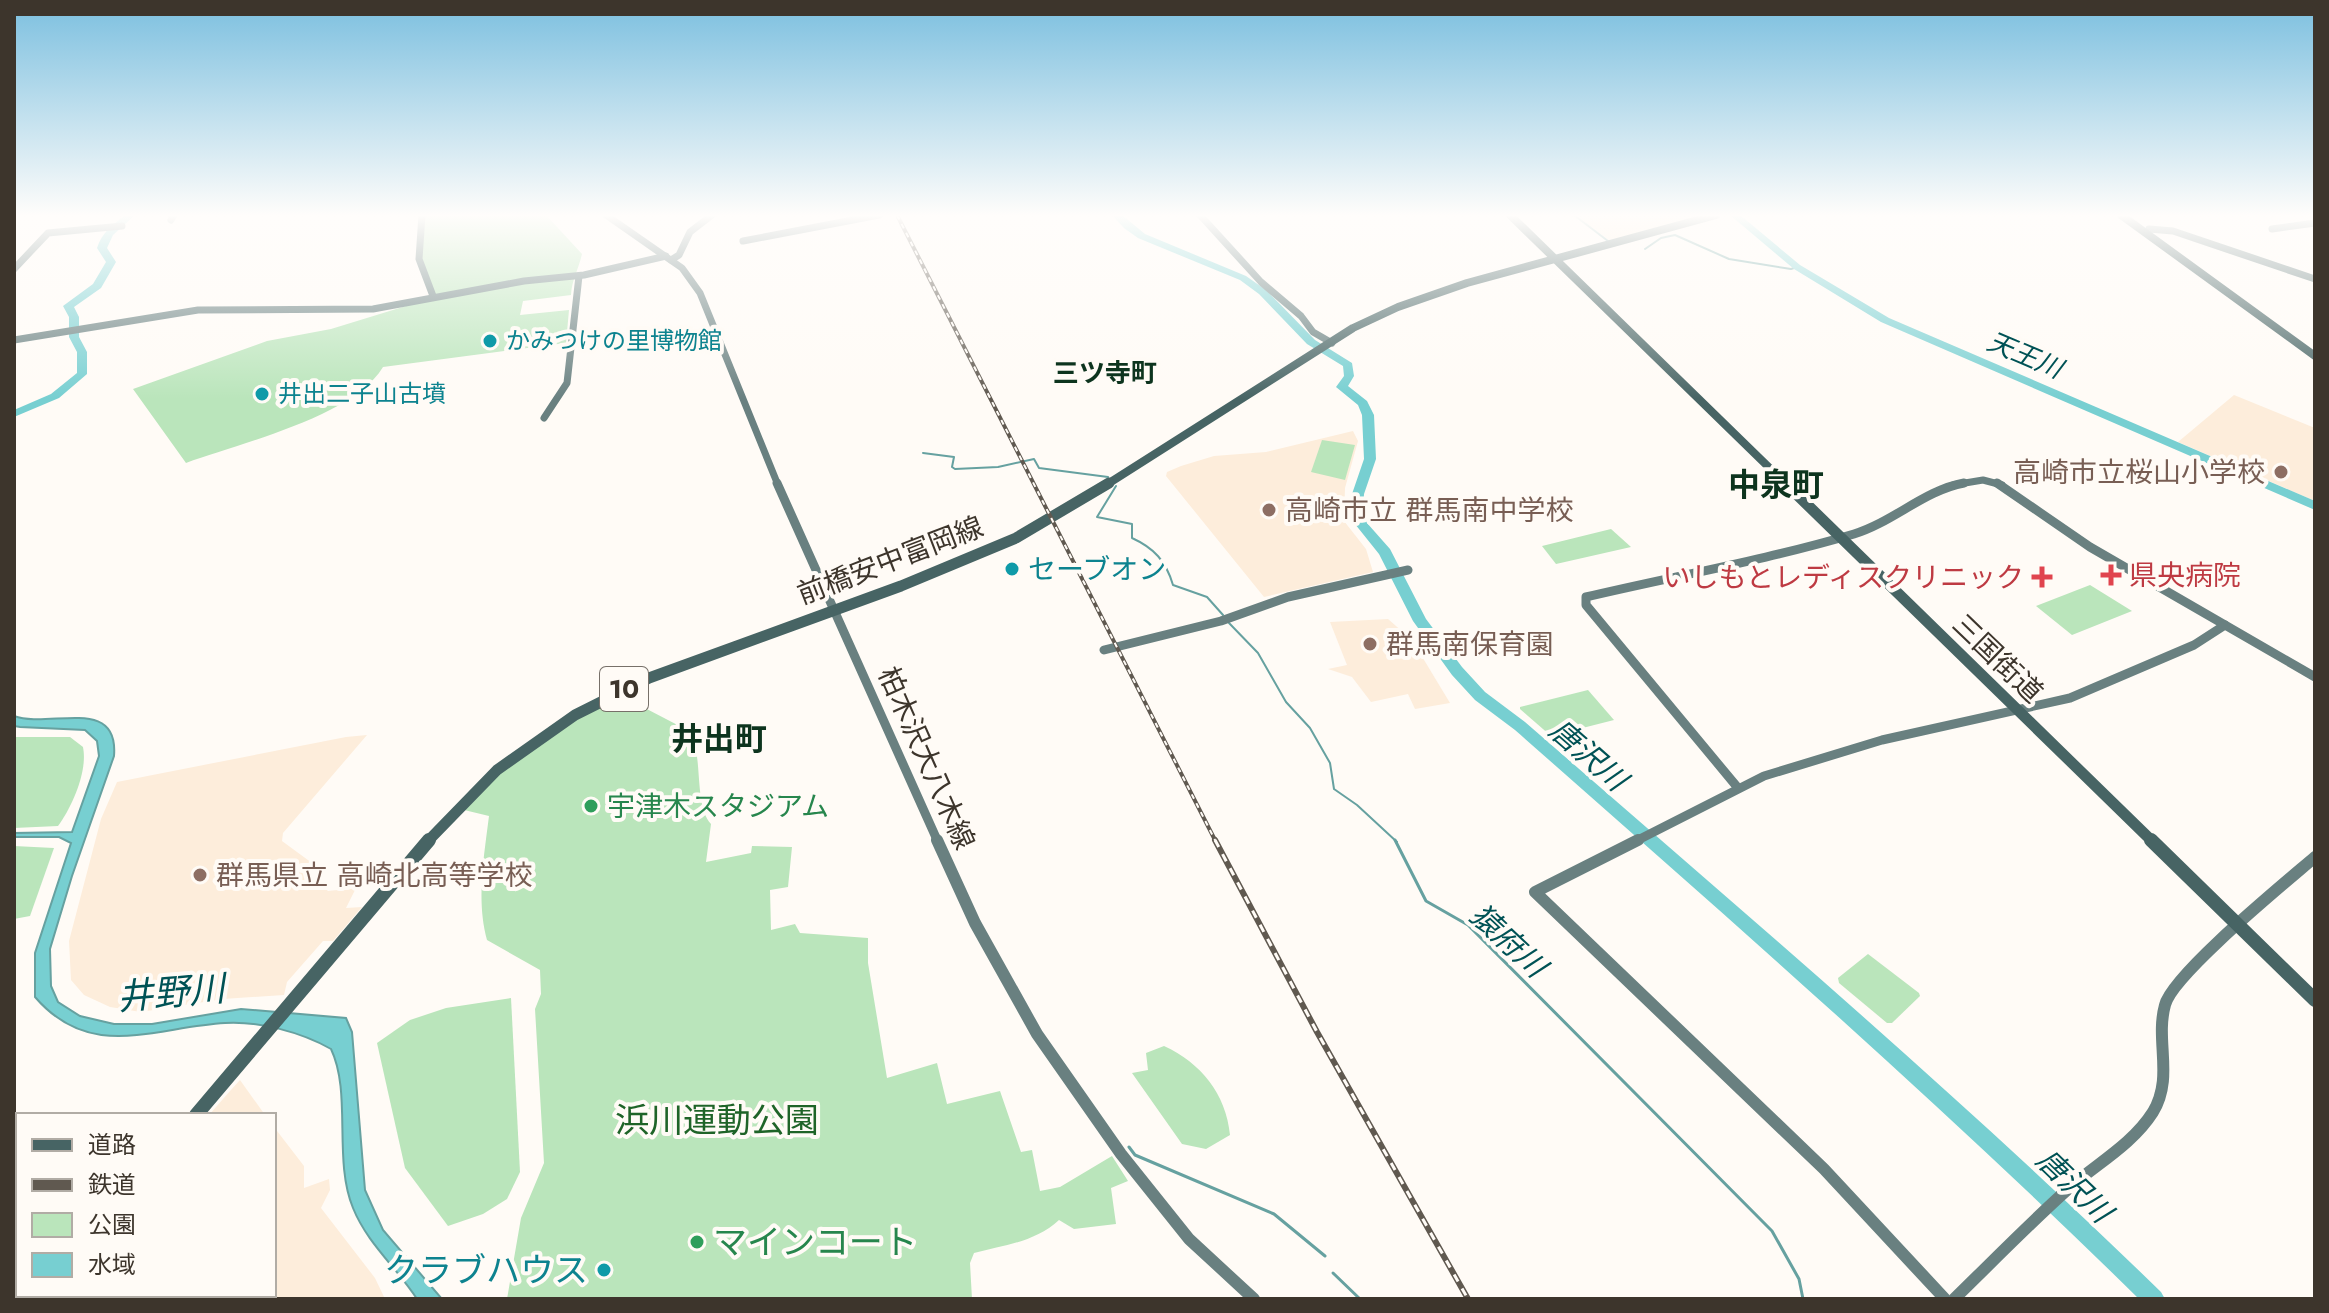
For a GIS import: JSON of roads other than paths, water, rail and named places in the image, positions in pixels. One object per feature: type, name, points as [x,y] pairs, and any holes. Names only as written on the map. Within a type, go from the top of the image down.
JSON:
[{"type":"main road","name":"前橋安中富岡線","points":[[198,1113],[442,824],[497,770],[575,715],[632,686],[993,549],[1040,526],[1360,325],[1413,300],[1496,276]]},
{"type":"main road","name":"三国街道","points":[[1574,276],[2315,1000]]},
{"type":"main road","points":[[2207,276],[2315,356]]},
{"type":"main road","points":[[2214,276],[2315,350]]},
{"type":"street","points":[[426,276],[433,296]]},
{"type":"street","points":[[14,340],[198,310],[364,310],[533,280],[576,276]]},
{"type":"street","points":[[544,418],[567,383],[579,276]]},
{"type":"street","name":"柏木沢大八木線","points":[[688,276],[701,296],[760,445],[975,923],[1037,1034],[1149,1192],[1189,1239],[1254,1299]]},
{"type":"street","points":[[1256,276],[1301,316],[1313,332],[1332,343]]},
{"type":"street","points":[[1738,788],[1586,605],[1586,597],[1839,537],[1882,523],[1944,487],[1989,480],[2000,484],[2090,547],[2315,677]]},
{"type":"street","points":[[1104,650],[1221,621],[1288,597],[1408,570]]},
{"type":"street","points":[[1945,1299],[1824,1169],[1535,892],[1738,788],[1788,768],[1882,740],[2070,698],[2194,645],[2225,625]]},
{"type":"street","points":[[1954,1299],[2066,1191],[2147,1121],[2160,1097],[2164,1080],[2160,1026],[2170,990],[2238,924],[2315,857]]},
{"type":"water","points":[[14,716],[94,720],[105,726],[113,737],[114,756],[50,949],[51,986],[58,1002],[80,1016],[114,1024],[152,1024],[241,1009],[346,1018],[352,1032],[365,1190],[383,1230],[442,1299],[417,1299],[366,1233],[353,1208],[344,1169],[340,1086],[331,1049],[307,1037],[280,1029],[238,1023],[148,1034],[101,1035],[78,1029],[56,1017],[35,997],[35,953],[71,843],[59,837],[14,837],[14,833],[72,832],[99,756],[97,741],[85,730],[14,726]]},
{"type":"waterway","points":[[14,414],[55,396],[82,374],[82,352],[74,337],[74,317],[68,306],[97,286],[103,276]]},
{"type":"waterway","name":"唐沢川","points":[[1240,276],[1262,292],[1311,342],[1348,365],[1349,376],[1342,387],[1363,403],[1368,415],[1370,459],[1358,494],[1357,510],[1361,524],[1385,552],[1420,621],[1457,671],[1480,696],[1520,726],[1842,1008],[2000,1151],[2154,1299]]},
{"type":"waterway","name":"天王川","points":[[1812,276],[1885,320],[2315,506]]},
{"type":"waterway","name":"猿府川","points":[[923,453],[954,457],[952,467],[955,469],[998,467],[1034,459],[1039,468],[1108,477]]},
{"type":"waterway","name":"猿府川","points":[[1116,486],[1097,517],[1132,524],[1132,538],[1158,556],[1173,585],[1207,597],[1223,615]]},
{"type":"waterway","name":"猿府川","points":[[1229,623],[1258,653],[1286,702],[1310,728],[1330,763],[1334,789],[1357,805],[1395,840]]},
{"type":"waterway","name":"猿府川","points":[[1395,840],[1426,901],[1468,925],[1772,1231],[1799,1279],[1803,1299]]},
{"type":"waterway","points":[[1129,1147],[1135,1155],[1274,1214],[1325,1256]]},
{"type":"waterway","points":[[1333,1273],[1360,1299]]},
{"type":"railway","points":[[928,276],[1216,842]]},
{"type":"railway","points":[[1215,840],[1317,1032],[1468,1299]]},
{"type":"place","name":"かみつけの里博物館","points":[[490,341]]},
{"type":"place","name":"井出二子山古墳","points":[[262,394]]},
{"type":"place","name":"高崎市立桜山小学校","points":[[2281,472]]},
{"type":"place","name":"高崎市立 群馬南中学校","points":[[1269,510]]},
{"type":"place","name":"セーブオン","points":[[1012,569]]},
{"type":"place","name":"県央病院","points":[[2111,575]]},
{"type":"place","name":"いしもとレディスクリニック","points":[[2042,577]]},
{"type":"place","name":"群馬南保育園","points":[[1370,644]]},
{"type":"place","name":"宇津木スタジアム","points":[[591,806]]},
{"type":"place","name":"群馬県立 高崎北高等学校","points":[[200,875]]},
{"type":"place","name":"マインコート","points":[[697,1242]]},
{"type":"place","name":"クラブハウス","points":[[604,1270]]},
{"type":"district","name":"三ツ寺町","points":[[1105,373]]},
{"type":"district","name":"中泉町","points":[[1776,485]]},
{"type":"district","name":"井出町","points":[[719,739]]},
{"type":"water label","name":"井野川","points":[[171,992]]},
{"type":"park label","name":"浜川運動公園","points":[[717,1120]]}]
